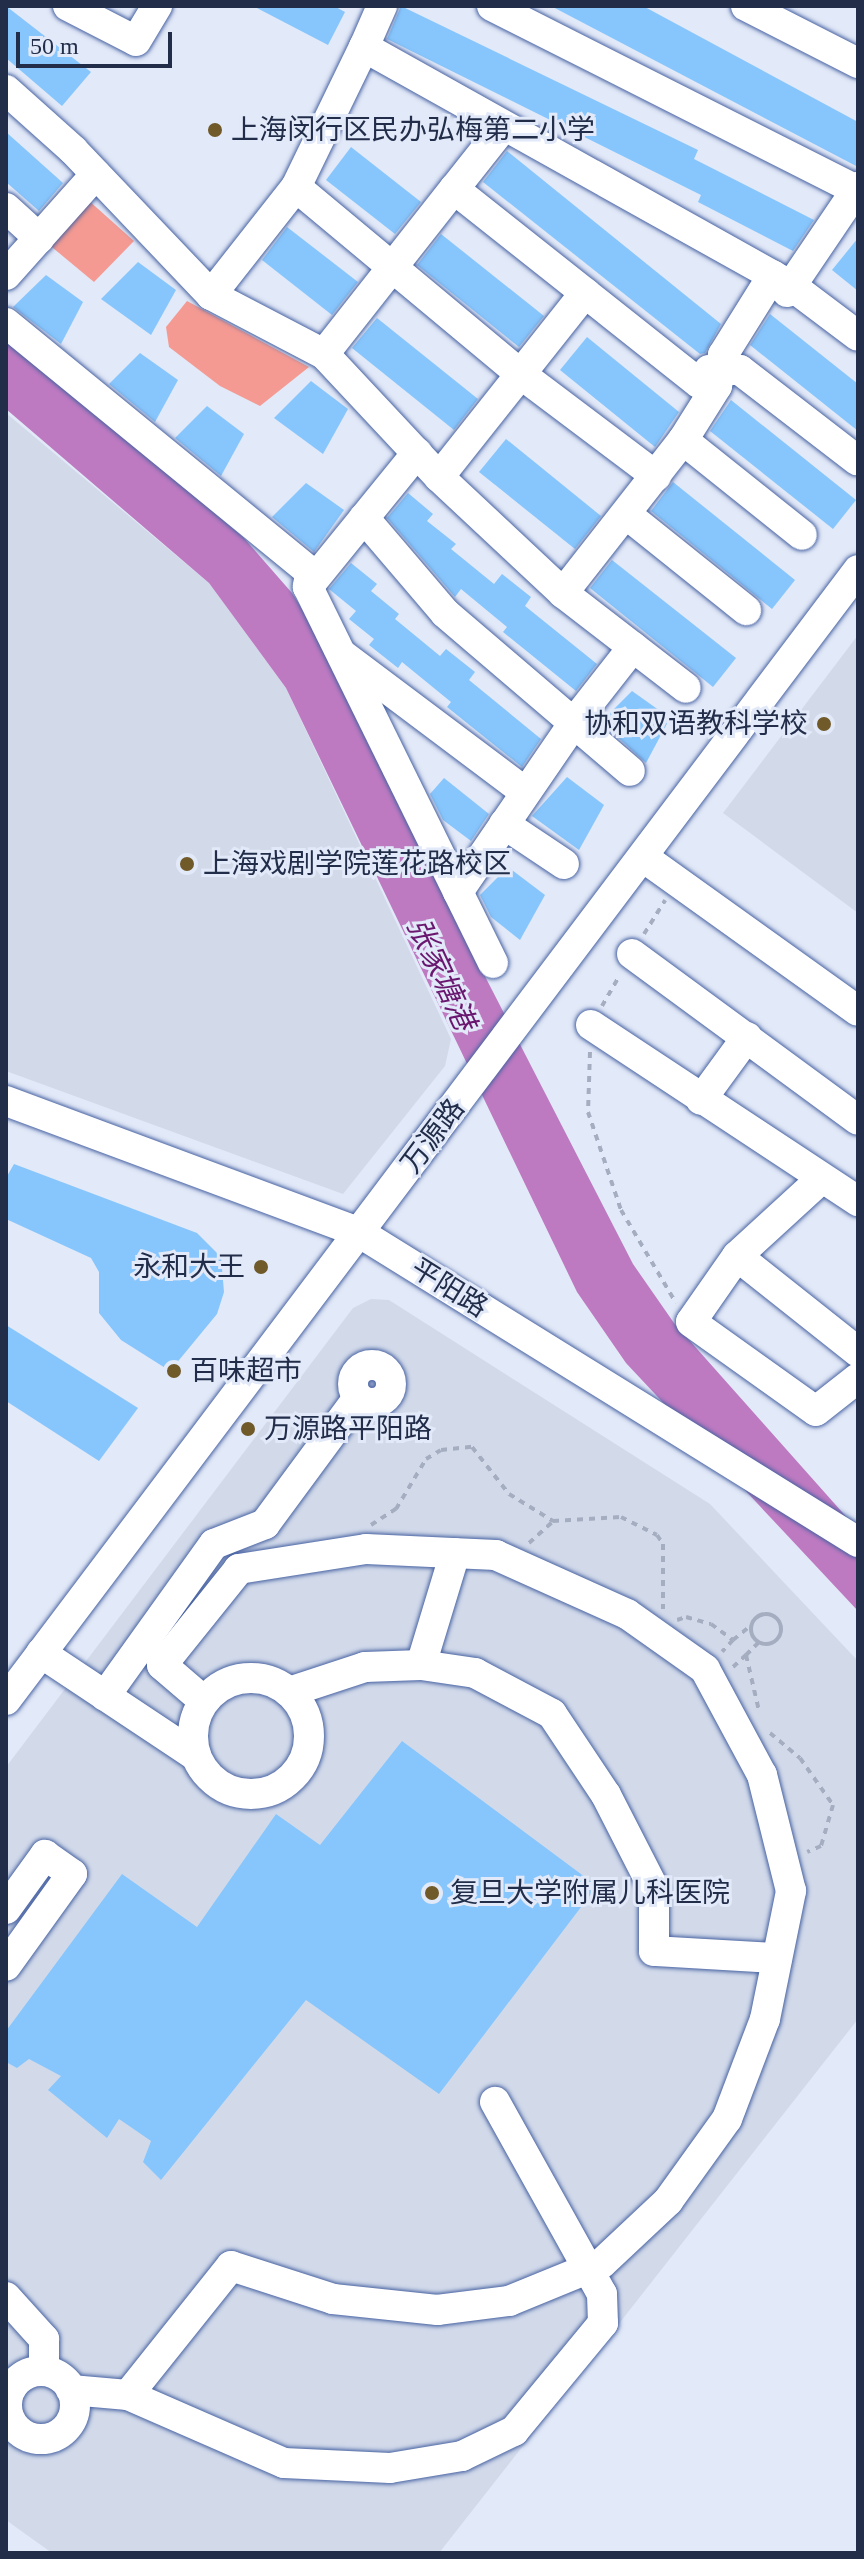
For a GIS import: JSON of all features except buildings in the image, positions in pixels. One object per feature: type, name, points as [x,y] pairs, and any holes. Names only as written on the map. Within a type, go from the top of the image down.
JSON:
[{"type":"street","points":[[68,6],[136,41],[157,6]]},
{"type":"street","points":[[211,295],[296,187],[382,6]]},
{"type":"street","points":[[492,6],[857,189],[784,284],[723,355],[717,386],[683,440],[563,593]]},
{"type":"street","points":[[746,6],[858,63]]},
{"type":"street","points":[[364,47],[784,284],[858,336]]},
{"type":"street","points":[[6,90],[96,174],[211,295],[324,354],[439,477],[563,593],[686,688]]},
{"type":"street","points":[[324,354],[504,126]]},
{"type":"street","points":[[6,275],[96,174]]},
{"type":"street","points":[[296,187],[522,375],[654,475]]},
{"type":"street","points":[[454,189],[699,383],[709,370],[740,370],[857,460]]},
{"type":"street","points":[[6,208],[39,238]]},
{"type":"street","points":[[439,477],[585,293]]},
{"type":"street","points":[[6,323],[310,572],[308,587],[493,963]]},
{"type":"street","points":[[683,440],[802,535]]},
{"type":"street","points":[[308,587],[417,453]]},
{"type":"street","points":[[626,514],[746,610]]},
{"type":"street","points":[[364,518],[445,613],[630,771]]},
{"type":"street","name":"万源路","points":[[6,1700],[858,570]]},
{"type":"street","points":[[458,892],[575,721],[633,647]]},
{"type":"street","points":[[340,652],[525,792]]},
{"type":"street","points":[[504,824],[564,864]]},
{"type":"street","points":[[643,857],[858,1011]]},
{"type":"street","points":[[632,954],[858,1120]]},
{"type":"street","points":[[591,1025],[858,1201]]},
{"type":"street","points":[[701,1100],[747,1037]]},
{"type":"street","name":"平阳路","points":[[6,1101],[360,1233],[858,1542]]},
{"type":"street","points":[[821,1179],[737,1256],[691,1322],[816,1411],[858,1378]]},
{"type":"street","points":[[737,1256],[858,1352]]},
{"type":"street","points":[[105,1696],[214,1544],[265,1524],[358,1398]]},
{"type":"street","points":[[128,2395],[231,2266],[333,2299],[437,2310],[509,2301],[602,2263],[668,2201],[727,2119],[765,2019],[791,1891],[762,1775],[709,1677],[627,1614],[496,1555],[357,1550],[239,1569],[162,1665],[204,1701]]},
{"type":"street","points":[[421,1665],[455,1553]]},
{"type":"street","points":[[41,1653],[196,1756],[220,1786],[238,1793],[257,1794],[291,1778],[309,1745],[308,1725],[289,1692],[273,1682],[244,1678],[217,1688],[204,1701],[195,1718],[196,1756]]},
{"type":"street","points":[[289,1692],[365,1667],[421,1665],[475,1673],[552,1714],[606,1795],[654,1889],[654,1951],[777,1958]]},
{"type":"street","points":[[6,1909],[45,1855],[72,1874],[6,1966]]},
{"type":"street","points":[[71,2390],[74,2411],[65,2430],[36,2439],[12,2438],[9,2393],[23,2376],[44,2371],[71,2390],[128,2395],[284,2463],[390,2468],[462,2456],[514,2431],[603,2323],[602,2294],[495,2102]]},
{"type":"street","points":[[6,2297],[44,2339],[44,2371]]},
{"type":"path","points":[[677,881],[591,1025],[588,1112],[621,1210],[691,1322]]},
{"type":"path","points":[[357,1550],[363,1531],[396,1509],[426,1459],[441,1450],[472,1447],[509,1494],[553,1521],[596,1515],[646,1526],[663,1544],[661,1607],[673,1622],[686,1617],[711,1624],[733,1640]]},
{"type":"path","points":[[762,1614],[779,1623],[776,1641],[758,1643],[746,1655],[709,1677],[733,1640],[762,1614]]},
{"type":"path","points":[[751,1625],[758,1643]]},
{"type":"path","points":[[746,1655],[762,1719]]},
{"type":"path","points":[[766,1729],[800,1758],[833,1805],[821,1846],[784,1863]]},
{"type":"shaded area","points":[[87,199],[134,241],[94,282],[47,243]]},
{"type":"shaded area","points":[[187,301],[309,367],[260,406],[220,386],[169,347],[166,327]]},
{"type":"shaded area","name":"上海戏剧学院莲花路校区","points":[[6,413],[209,583],[286,688],[451,1039],[445,1066],[343,1194],[6,1071]]},
{"type":"shaded area","name":"协和双语教科学校","points":[[858,635],[858,913],[723,813]]},
{"type":"shaded area","name":"复旦大学附属儿科医院","points":[[371,1299],[389,1300],[710,1504],[858,1661],[858,2019],[439,2553],[52,2553],[6,2520],[6,1767],[353,1308]]},
{"type":"water","name":"张家塘港","points":[[6,338],[243,537],[292,593],[322,640],[455,918],[633,1264],[674,1323],[858,1530],[858,1611],[626,1363],[577,1292],[286,688],[209,583],[6,409]]},
{"type":"place","name":"上海闵行区民办弘梅第二小学","points":[[215,130]]},
{"type":"place","name":"协和双语教科学校","points":[[824,724]]},
{"type":"place","name":"上海戏剧学院莲花路校区","points":[[187,864]]},
{"type":"place","name":"永和大王","points":[[261,1267]]},
{"type":"place","name":"百味超市","points":[[174,1371]]},
{"type":"place","name":"万源路平阳路","points":[[248,1429]]},
{"type":"place","name":"复旦大学附属儿科医院","points":[[432,1893]]}]
